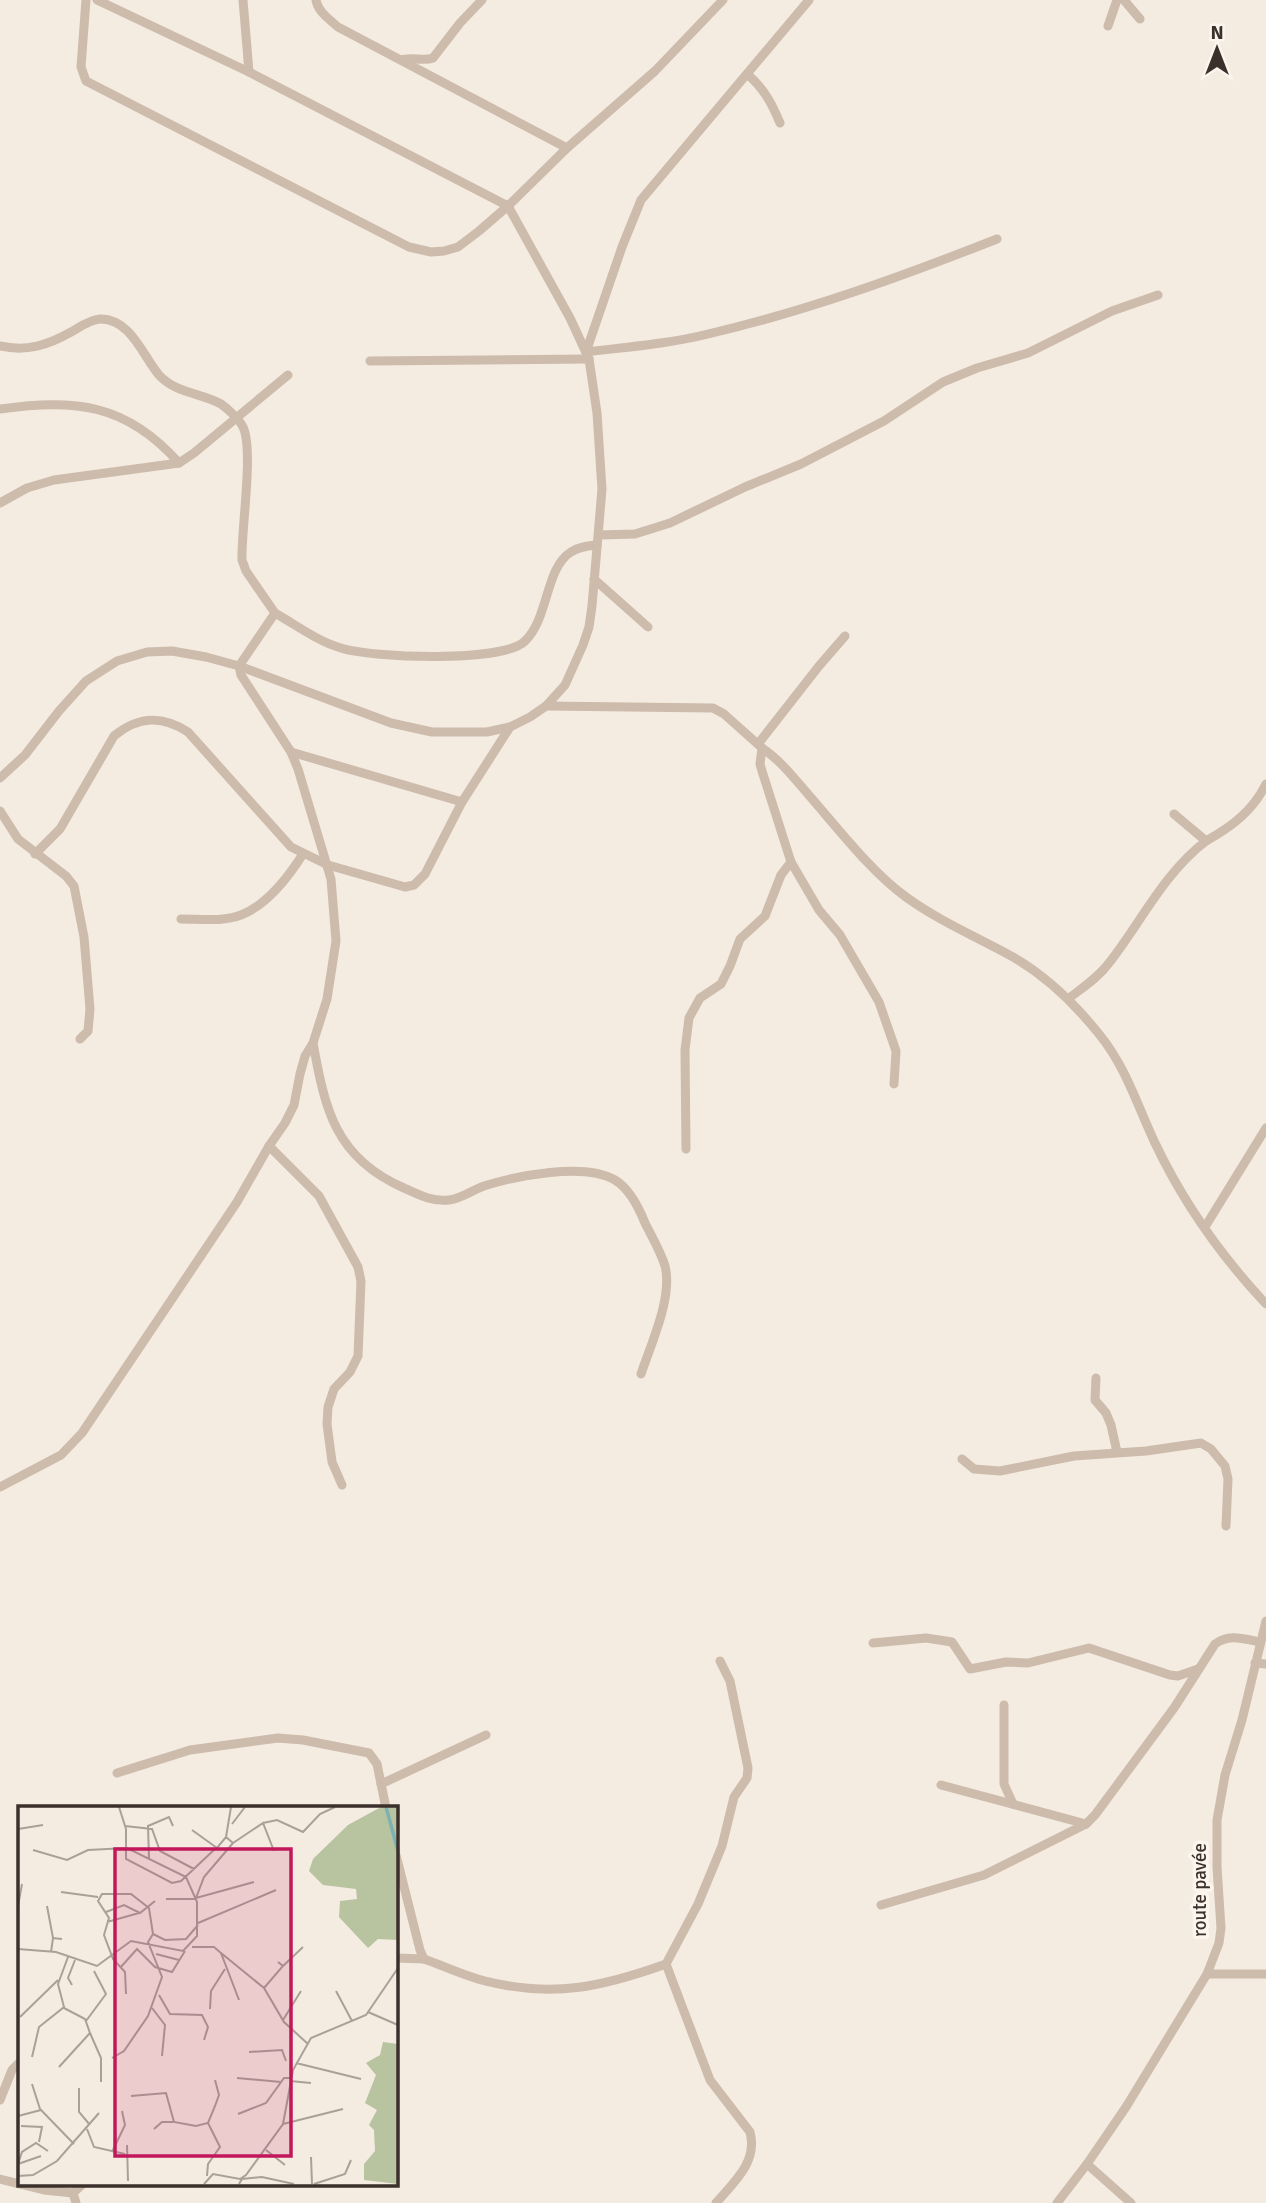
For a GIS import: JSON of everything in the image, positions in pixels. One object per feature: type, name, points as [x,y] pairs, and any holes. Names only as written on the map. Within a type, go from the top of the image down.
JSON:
[{"type":"street","points":[[86,0],[80,67],[86,81],[408,247],[431,252],[458,247],[508,206],[567,148],[655,71],[723,0]]},
{"type":"street","points":[[0,778],[25,755],[86,681],[117,661],[147,652],[172,650],[206,657],[239,666],[405,726],[432,732],[462,734],[510,727],[546,706],[565,685],[589,628],[602,489],[601,452],[587,356],[570,318],[508,206],[249,72],[97,0]]},
{"type":"street","points":[[243,0],[249,72]]},
{"type":"street","points":[[316,0],[324,16],[338,27],[567,148]]},
{"type":"street","points":[[401,60],[410,57],[427,61],[433,58],[482,0]]},
{"type":"street","points":[[587,356],[641,200],[809,0]]},
{"type":"street","points":[[1108,26],[1117,0]]},
{"type":"street","points":[[1124,0],[1140,19]]},
{"type":"street","points":[[747,74],[757,82],[771,101],[780,123]]},
{"type":"street","points":[[370,361],[587,356],[663,343],[754,323],[880,285],[998,239]]},
{"type":"street","points":[[0,346],[38,347],[54,342],[89,321],[102,319],[114,322],[128,331],[168,383],[222,405],[243,427],[247,452],[242,560],[246,572],[275,612],[326,643],[359,652],[422,656],[487,654],[510,651],[524,643],[539,623],[559,564],[570,552],[598,540],[635,534],[670,523],[801,464],[884,421],[943,382],[977,368],[1027,353],[1112,311],[1158,295]]},
{"type":"street","points":[[0,503],[27,488],[54,480],[179,463],[288,375]]},
{"type":"street","points":[[0,408],[69,405],[107,411],[145,430],[179,463]]},
{"type":"street","points":[[594,579],[648,628]]},
{"type":"street","points":[[0,1487],[61,1455],[82,1433],[237,1202],[294,1105],[302,1065],[313,1043],[327,999],[336,941],[328,865],[291,751],[241,675],[239,666],[275,612]]},
{"type":"street","points":[[845,636],[801,688],[760,746],[760,755],[762,771],[791,862],[819,910],[841,935],[879,1002],[896,1051],[894,1084]]},
{"type":"street","points":[[546,706],[713,708],[724,714],[784,766],[847,840],[905,897],[1013,957],[1068,999],[1114,1054],[1131,1084],[1155,1143],[1205,1227],[1245,1282],[1266,1304]]},
{"type":"street","points":[[35,854],[60,829],[114,736],[127,725],[147,720],[174,723],[188,732],[286,841],[303,854],[328,865],[405,887],[414,885],[425,874],[462,802],[510,727]]},
{"type":"street","points":[[291,751],[462,802]]},
{"type":"street","points":[[1068,999],[1108,965],[1181,863],[1206,841],[1238,821],[1266,784]]},
{"type":"street","points":[[0,811],[18,839],[66,876],[74,886],[81,912],[90,1021],[88,1031],[80,1039]]},
{"type":"street","points":[[1174,814],[1206,841]]},
{"type":"street","points":[[181,919],[241,915],[259,905],[294,869],[303,854]]},
{"type":"street","points":[[686,1149],[685,1050],[689,1018],[700,998],[721,984],[740,939],[765,916],[781,874],[791,862]]},
{"type":"street","points":[[313,1043],[323,1096],[333,1123],[361,1161],[395,1185],[426,1198],[446,1200],[459,1199],[480,1187],[500,1182],[580,1171],[614,1180],[629,1193],[665,1265],[668,1282],[641,1374]]},
{"type":"street","points":[[1205,1227],[1266,1129]]},
{"type":"street","points":[[269,1146],[319,1196],[358,1267],[361,1281],[358,1356],[350,1372],[334,1389],[328,1408],[327,1424],[332,1462],[342,1485]]},
{"type":"street","points":[[1096,1378],[1095,1400],[1106,1413],[1117,1452]]},
{"type":"street","points":[[962,1459],[974,1469],[1000,1471],[1050,1460],[1202,1443],[1211,1449],[1225,1466],[1228,1479],[1226,1526]]},
{"type":"street","name":"route pavée","points":[[1057,2203],[1126,2107],[1207,1974],[1219,1943],[1221,1928],[1217,1820],[1225,1775],[1242,1720],[1266,1621]]},
{"type":"street","points":[[881,1905],[984,1875],[1086,1824],[1174,1708],[1209,1651],[1221,1639],[1233,1636],[1260,1642]]},
{"type":"street","points":[[873,1643],[926,1638],[952,1642],[970,1670],[1006,1662],[1028,1663],[1083,1648],[1170,1675],[1178,1676],[1198,1669]]},
{"type":"street","points":[[397,1958],[424,1959],[484,1981],[541,1990],[583,1988],[623,1979],[666,1964],[698,1904],[722,1846],[734,1797],[747,1778],[748,1768],[730,1681],[720,1661]]},
{"type":"street","points":[[1255,1663],[1266,1664]]},
{"type":"street","points":[[1004,1705],[1004,1784],[1013,1804]]},
{"type":"street","points":[[381,1784],[486,1735]]},
{"type":"street","points":[[117,1773],[190,1750],[278,1738],[303,1740],[369,1754],[377,1764],[386,1806]]},
{"type":"street","points":[[941,1786],[1086,1824]]},
{"type":"street","points":[[397,1858],[424,1959]]},
{"type":"street","points":[[666,1964],[709,2080],[750,2132],[753,2143],[751,2156],[744,2170],[716,2203]]},
{"type":"street","points":[[1207,1974],[1266,1974]]},
{"type":"street","points":[[0,2100],[12,2070],[18,2064]]},
{"type":"street","points":[[1087,2164],[1131,2203]]},
{"type":"street","points":[[0,2179],[18,2184]]},
{"type":"street","points":[[28,2186],[75,2198]]}]
